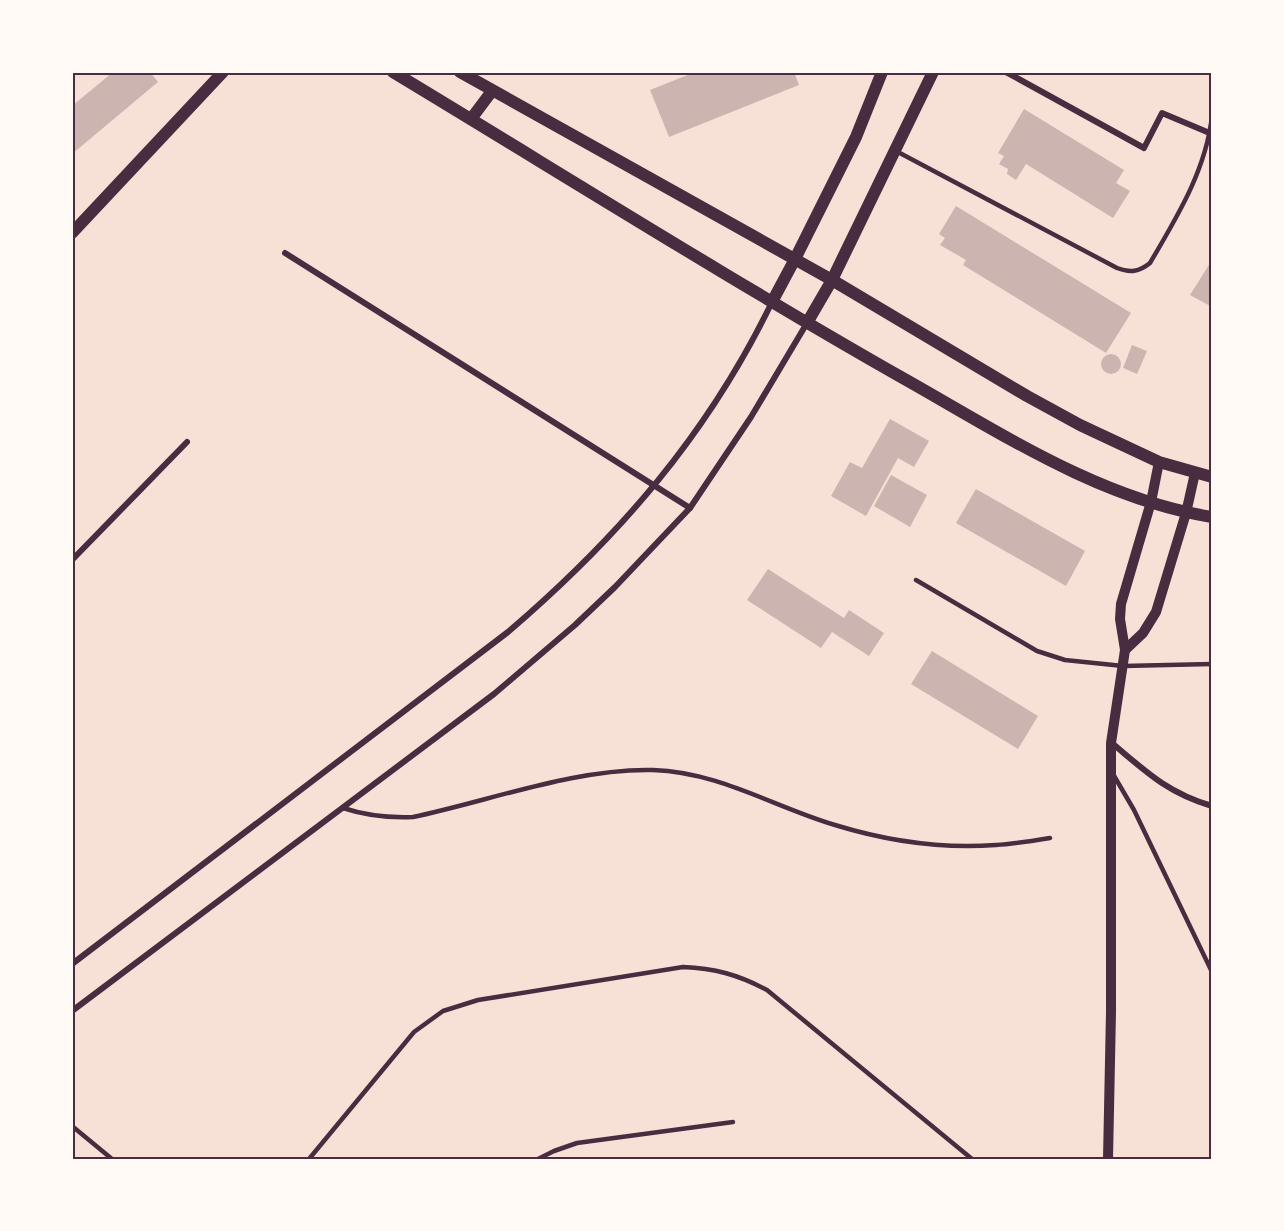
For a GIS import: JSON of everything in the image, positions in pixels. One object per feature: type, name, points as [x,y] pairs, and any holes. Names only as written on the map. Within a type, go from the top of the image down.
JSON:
[{"type":"main road","points":[[72,233],[223,72]]},
{"type":"main road","points":[[393,72],[807,323],[1038,454],[1094,481],[1151,502],[1186,513],[1212,517]]},
{"type":"main road","points":[[460,72],[832,280],[1080,425],[1159,462],[1212,477]]},
{"type":"main road","points":[[772,302],[856,137],[882,72]]},
{"type":"main road","points":[[807,323],[832,280],[933,72]]},
{"type":"main road","points":[[471,119],[492,91]]},
{"type":"street","points":[[1006,72],[1144,148],[1162,113],[1211,134]]},
{"type":"street","points":[[285,253],[690,508]]},
{"type":"street","points":[[72,964],[508,632],[582,565],[654,485],[704,420],[752,342],[772,302]]},
{"type":"street","points":[[72,1011],[494,694],[615,587],[690,508],[751,417],[807,323]]},
{"type":"street","points":[[72,560],[187,442]]},
{"type":"street","points":[[1108,1159],[1112,1012],[1112,743],[1125,650],[1120,619],[1121,604],[1151,502],[1159,462]]},
{"type":"street","points":[[1125,650],[1143,633],[1156,612],[1186,513],[1195,473]]},
{"type":"street","points":[[1112,743],[1159,782],[1188,799],[1212,806]]},
{"type":"lane","points":[[894,149],[1117,268],[1134,272],[1150,263],[1182,208],[1202,162],[1211,134],[1212,116]]},
{"type":"lane","points":[[916,580],[1037,651],[1065,660],[1123,666],[1212,664]]},
{"type":"lane","points":[[343,808],[365,815],[389,818],[413,817],[570,779],[612,771],[654,770],[696,776],[737,787],[833,825],[887,839],[941,845],[996,845],[1050,838]]},
{"type":"lane","points":[[1112,772],[1134,810],[1212,972]]},
{"type":"lane","points":[[309,1159],[414,1032],[443,1011],[478,1000],[683,967],[718,970],[767,990],[972,1159]]},
{"type":"lane","points":[[538,1159],[577,1143],[734,1122]]},
{"type":"lane","points":[[72,1126],[112,1159]]},
{"type":"building","points":[[113,72],[150,72],[158,82],[72,154],[72,106]]},
{"type":"building","points":[[695,72],[794,72],[799,85],[669,137],[650,90]]},
{"type":"building","points":[[1024,109],[1124,170],[1116,183],[1130,191],[1113,218],[1026,164],[1016,180],[1007,174],[1008,169],[999,164],[1004,156],[998,153]]},
{"type":"building","points":[[956,206],[1131,313],[1106,353],[963,265],[966,260],[940,245],[945,238],[939,234]]},
{"type":"building","points":[[1212,260],[1212,307],[1190,295]]},
{"type":"building","points":[[1132,345],[1147,351],[1137,374],[1123,368]]},
{"type":"building","points":[[1111,354],[1118,357],[1121,364],[1118,371],[1111,374],[1104,371],[1101,364],[1104,357]]},
{"type":"building","points":[[890,419],[929,441],[914,467],[898,458],[866,516],[831,496],[850,462],[862,468]]},
{"type":"building","points":[[891,475],[927,495],[910,527],[874,506]]},
{"type":"building","points":[[976,489],[1085,551],[1066,586],[956,523]]},
{"type":"building","points":[[768,569],[844,618],[849,610],[884,633],[869,656],[832,632],[821,648],[747,600]]},
{"type":"building","points":[[932,651],[1038,716],[1018,749],[911,684]]}]
